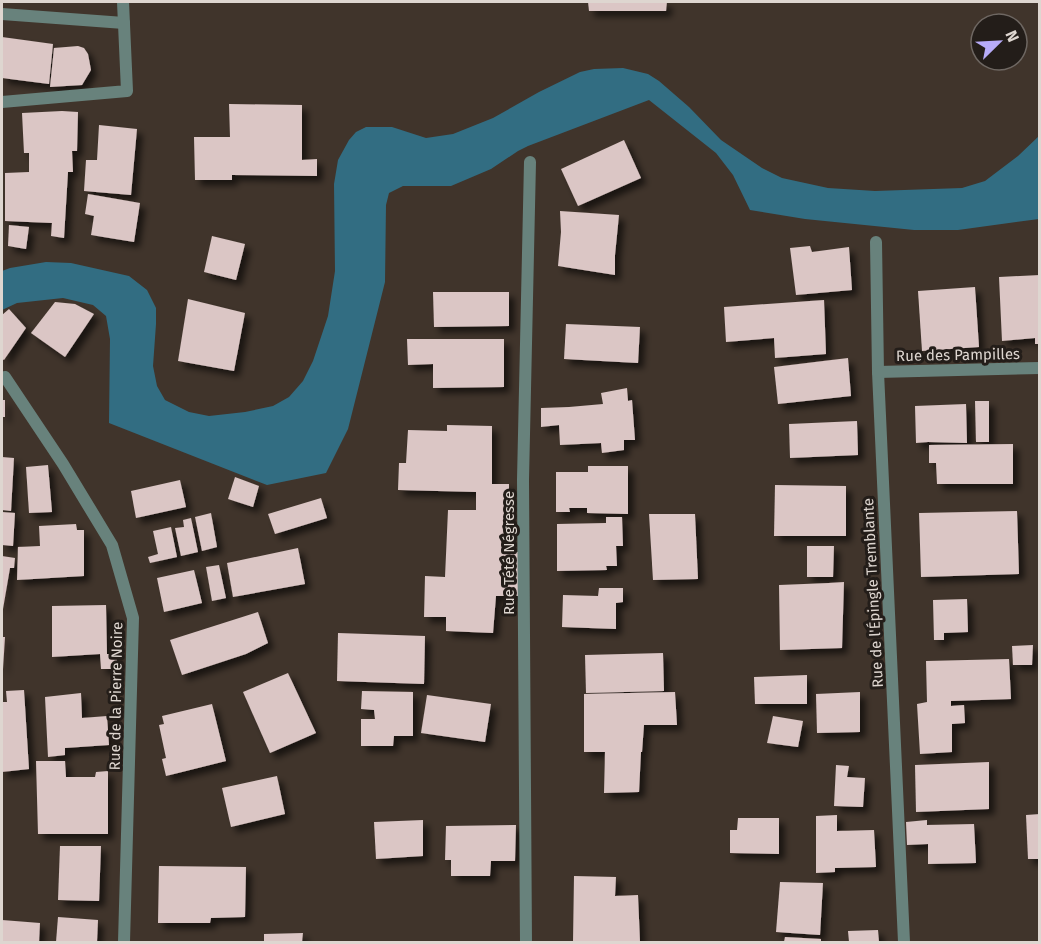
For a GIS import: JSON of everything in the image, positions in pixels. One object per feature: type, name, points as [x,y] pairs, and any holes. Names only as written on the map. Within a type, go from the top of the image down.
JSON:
[{"type":"street","points":[[2,102],[127,91],[123,2]]},
{"type":"street","points":[[2,14],[124,23]]},
{"type":"street","name":"Rue Tété Négresse","points":[[526,942],[523,480],[530,162]]},
{"type":"street","name":"Rue de l'Épingle Tremblante","points":[[876,242],[878,372],[904,942]]},
{"type":"street","name":"Rue des Pampilles","points":[[878,372],[1040,368]]},
{"type":"street","name":"Rue de la Pierre Noire","points":[[5,377],[63,464],[112,545],[133,618],[124,942]]},
{"type":"water","points":[[623,68],[648,74],[659,81],[689,107],[721,140],[762,168],[782,178],[828,188],[875,191],[962,188],[985,181],[1018,156],[1039,136],[1039,219],[958,230],[914,230],[805,219],[750,210],[733,175],[716,153],[649,100],[528,146],[491,169],[451,186],[403,186],[389,193],[386,205],[385,282],[348,429],[326,473],[267,485],[109,423],[110,339],[106,316],[93,305],[63,298],[17,303],[2,310],[2,271],[10,268],[46,262],[71,263],[129,276],[147,290],[156,308],[153,366],[157,386],[165,400],[189,412],[209,416],[273,406],[289,397],[303,381],[313,361],[328,316],[335,271],[334,184],[338,160],[356,132],[366,127],[392,127],[426,138],[453,134],[493,118],[580,72]]},
{"type":"building","points":[[588,2],[667,2],[666,11],[589,11]]},
{"type":"building","points":[[2,37],[53,44],[49,84],[2,78]]},
{"type":"building","points":[[78,46],[84,48],[88,54],[91,70],[82,85],[50,87],[54,48]]},
{"type":"building","points":[[229,104],[302,105],[302,160],[317,159],[317,176],[232,175],[232,180],[195,180],[194,137],[230,137]]},
{"type":"building","points":[[78,112],[77,151],[72,151],[73,172],[68,172],[64,238],[51,236],[52,223],[5,221],[5,173],[29,172],[29,153],[24,153],[22,113]]},
{"type":"building","points":[[99,125],[137,129],[131,195],[84,191],[86,160],[97,160]]},
{"type":"building","points":[[624,140],[641,178],[578,206],[561,169]]},
{"type":"building","points":[[88,194],[140,203],[134,242],[91,235],[94,216],[85,214]]},
{"type":"building","points":[[560,211],[619,215],[615,275],[558,266]]},
{"type":"building","points":[[9,225],[29,227],[26,249],[8,246]]},
{"type":"building","points":[[212,236],[245,244],[236,280],[204,272]]},
{"type":"building","points":[[810,246],[812,252],[849,247],[852,290],[796,295],[790,248]]},
{"type":"building","points":[[1040,275],[1040,344],[1035,344],[1035,338],[1002,341],[999,277]]},
{"type":"building","points":[[975,287],[979,347],[922,351],[918,291]]},
{"type":"building","points":[[433,292],[509,292],[509,326],[434,327]]},
{"type":"building","points":[[188,299],[245,313],[234,371],[178,361]]},
{"type":"building","points":[[824,300],[826,354],[775,358],[774,338],[726,342],[724,307]]},
{"type":"building","points":[[55,302],[75,304],[94,314],[65,357],[31,333]]},
{"type":"building","points":[[9,309],[26,328],[4,360],[2,359],[2,315]]},
{"type":"building","points":[[566,324],[640,327],[638,363],[564,359]]},
{"type":"building","points":[[407,339],[504,339],[504,387],[433,388],[433,364],[408,365]]},
{"type":"building","points":[[848,358],[851,396],[778,404],[774,367]]},
{"type":"building","points":[[627,388],[628,401],[632,400],[635,440],[624,440],[624,450],[602,453],[601,443],[560,445],[559,425],[541,427],[541,408],[603,404],[601,393]]},
{"type":"building","points":[[2,400],[5,400],[5,417],[2,417]]},
{"type":"building","points":[[975,401],[989,401],[989,442],[976,442]]},
{"type":"building","points":[[966,404],[967,443],[916,443],[915,406]]},
{"type":"building","points":[[857,421],[858,455],[790,458],[789,424]]},
{"type":"building","points":[[447,425],[492,426],[492,484],[509,484],[509,510],[504,510],[504,551],[519,552],[519,596],[496,596],[493,633],[446,631],[446,617],[424,617],[425,576],[445,577],[448,510],[476,510],[476,492],[398,490],[399,463],[406,463],[408,430],[447,431]]},
{"type":"building","points":[[1013,444],[1013,484],[937,484],[936,463],[929,463],[929,445]]},
{"type":"building","points":[[2,457],[14,458],[11,511],[2,510]]},
{"type":"building","points":[[48,465],[52,512],[29,513],[26,467]]},
{"type":"building","points":[[588,466],[628,466],[628,514],[587,513],[587,508],[569,508],[570,512],[556,512],[556,472],[588,472]]},
{"type":"building","points":[[235,477],[259,486],[253,507],[228,499]]},
{"type":"building","points":[[180,480],[186,507],[136,518],[131,491]]},
{"type":"building","points":[[775,485],[846,486],[846,536],[774,536]]},
{"type":"building","points":[[321,498],[327,518],[275,534],[268,514]]},
{"type":"building","points":[[1017,511],[1019,574],[921,577],[919,513]]},
{"type":"building","points":[[2,512],[15,513],[13,546],[2,545]]},
{"type":"building","points":[[211,513],[217,547],[202,551],[195,517]]},
{"type":"building","points":[[649,514],[695,514],[698,579],[653,580]]},
{"type":"building","points":[[606,517],[622,517],[623,546],[616,546],[617,566],[606,566],[607,570],[557,571],[557,524],[606,523]]},
{"type":"building","points":[[191,518],[198,552],[181,556],[175,528],[184,527],[183,520]]},
{"type":"building","points":[[76,524],[77,530],[84,530],[84,576],[17,580],[18,547],[40,546],[39,526]]},
{"type":"building","points":[[171,527],[177,557],[150,563],[148,557],[158,554],[153,531]]},
{"type":"building","points":[[807,546],[834,546],[833,577],[807,577]]},
{"type":"building","points":[[298,548],[305,584],[233,597],[227,563]]},
{"type":"building","points":[[2,556],[15,558],[14,568],[10,568],[3,609],[2,609]]},
{"type":"building","points":[[219,565],[226,598],[212,601],[206,567]]},
{"type":"building","points":[[194,570],[202,603],[164,612],[157,578]]},
{"type":"building","points":[[844,582],[842,648],[780,650],[779,585]]},
{"type":"building","points":[[599,588],[623,588],[623,602],[616,603],[616,629],[562,627],[563,595],[598,596]]},
{"type":"building","points":[[967,599],[968,632],[944,633],[944,640],[934,640],[933,600]]},
{"type":"building","points":[[106,605],[107,654],[117,654],[117,669],[101,669],[100,654],[52,657],[52,606]]},
{"type":"building","points":[[258,612],[268,643],[246,654],[182,675],[170,640]]},
{"type":"building","points":[[338,633],[425,636],[424,684],[337,681]]},
{"type":"building","points":[[2,637],[5,637],[3,669],[2,669]]},
{"type":"building","points":[[1033,645],[1032,665],[1013,665],[1012,646]]},
{"type":"building","points":[[663,653],[664,691],[586,693],[585,655]]},
{"type":"building","points":[[1009,659],[1011,699],[951,701],[951,706],[964,705],[965,723],[952,724],[952,752],[920,754],[917,704],[927,702],[926,661]]},
{"type":"building","points":[[288,673],[316,733],[270,753],[243,692]]},
{"type":"building","points":[[807,675],[807,704],[755,704],[754,677]]},
{"type":"building","points":[[24,690],[29,769],[2,772],[2,702],[7,702],[6,691]]},
{"type":"building","points":[[362,691],[413,692],[413,736],[394,736],[393,746],[361,746],[361,719],[375,719],[374,710],[361,709]]},
{"type":"building","points":[[675,692],[677,725],[644,725],[639,792],[604,793],[605,752],[584,752],[584,694]]},
{"type":"building","points":[[860,692],[860,732],[817,733],[816,694]]},
{"type":"building","points":[[81,693],[82,718],[107,716],[109,745],[65,748],[65,755],[48,757],[45,697]]},
{"type":"building","points":[[427,695],[491,704],[485,742],[421,733]]},
{"type":"building","points":[[212,704],[226,761],[166,776],[162,759],[166,758],[159,725],[164,724],[162,716]]},
{"type":"building","points":[[773,716],[803,721],[798,747],[767,743]]},
{"type":"building","points":[[36,761],[65,761],[66,777],[95,777],[96,772],[108,771],[108,834],[38,834]]},
{"type":"building","points":[[989,762],[989,809],[916,812],[915,765]]},
{"type":"building","points":[[836,765],[849,766],[847,777],[865,778],[863,807],[834,806]]},
{"type":"building","points":[[277,776],[285,814],[231,827],[222,788]]},
{"type":"building","points":[[1040,814],[1040,859],[1028,859],[1026,815]]},
{"type":"building","points":[[837,815],[837,831],[874,830],[876,867],[835,868],[835,872],[816,873],[816,816]]},
{"type":"building","points":[[738,818],[779,818],[779,854],[730,853],[730,830],[737,830]]},
{"type":"building","points":[[423,820],[423,856],[376,859],[374,822]]},
{"type":"building","points":[[927,820],[927,825],[974,824],[976,863],[928,864],[928,844],[907,845],[906,822]]},
{"type":"building","points":[[516,825],[515,861],[491,861],[490,876],[451,876],[451,860],[445,860],[446,826]]},
{"type":"building","points":[[60,846],[101,846],[99,901],[58,900]]},
{"type":"building","points":[[159,866],[246,867],[245,917],[211,918],[210,923],[158,923]]},
{"type":"building","points":[[574,876],[616,877],[615,896],[638,895],[640,942],[573,942]]},
{"type":"building","points":[[780,882],[823,883],[820,935],[776,932]]},
{"type":"building","points":[[58,917],[98,920],[97,942],[56,942]]},
{"type":"building","points":[[2,920],[40,923],[39,942],[2,942]]},
{"type":"building","points":[[878,930],[879,942],[849,942],[848,931]]},
{"type":"building","points":[[303,933],[302,942],[264,942],[264,934]]},
{"type":"building","points":[[785,937],[821,939],[821,942],[784,942]]}]
